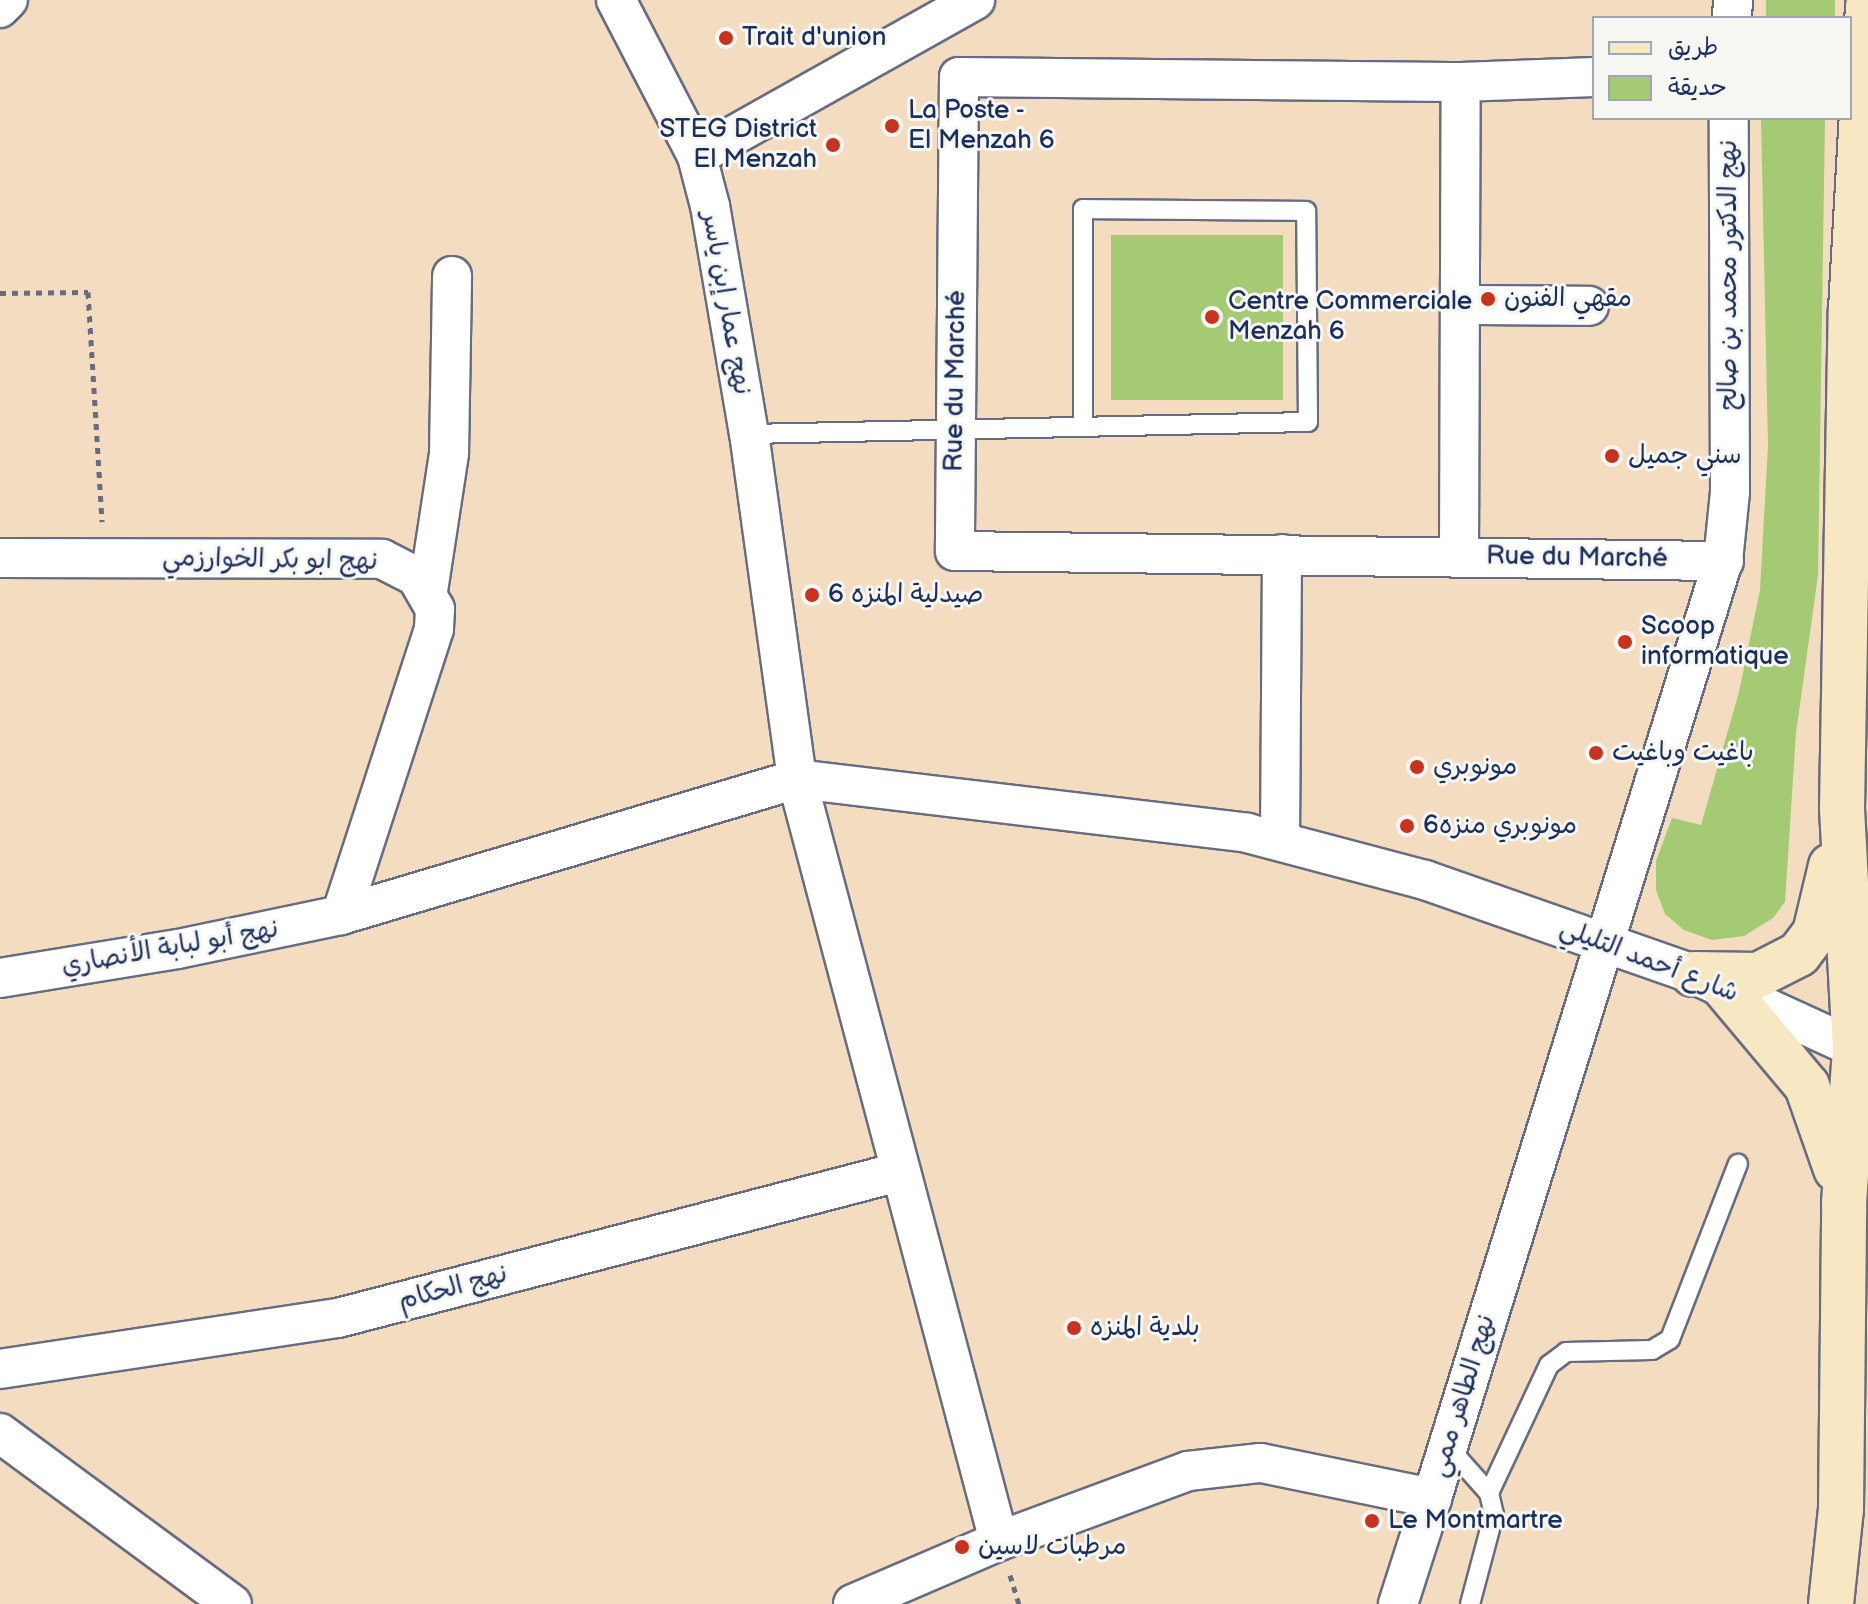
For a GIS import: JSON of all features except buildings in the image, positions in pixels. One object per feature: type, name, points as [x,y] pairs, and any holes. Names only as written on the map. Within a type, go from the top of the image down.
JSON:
[{"type":"main road","points":[[1831,1604],[1841,1509],[1844,1203],[1862,1052],[1842,808],[1851,310],[1868,6]]},
{"type":"main road","points":[[1708,980],[1758,975],[1799,954],[1815,933],[1842,808]]},
{"type":"main road","points":[[1708,980],[1807,1086],[1826,1130],[1844,1203]]},
{"type":"street","points":[[0,8],[8,0]]},
{"type":"street","name":"نهج عمار إبن ياسر","points":[[616,0],[697,156],[749,434],[797,779],[999,1541]]},
{"type":"street","points":[[697,156],[975,0]]},
{"type":"street","name":"Rue du Marché","points":[[1592,77],[1461,82],[959,77],[955,551],[1724,561]]},
{"type":"street","points":[[1459,556],[1461,82]]},
{"type":"street","name":"نهج الدكتور محمد بن صالح","points":[[1602,941],[1724,561],[1730,492],[1729,120]]},
{"type":"street","points":[[341,915],[434,629],[435,609],[428,591],[449,453],[452,276]]},
{"type":"street","points":[[1460,305],[1589,306]]},
{"type":"street","points":[[1280,841],[1282,554]]},
{"type":"street","name":"نهج ابو بكر الخوارزمي","points":[[0,558],[382,559],[416,576],[428,591]]},
{"type":"street","name":"شارع أحمد التليلي","points":[[797,779],[1247,833],[1280,841],[1425,880],[1602,941],[1708,980],[1862,1052]]},
{"type":"street","name":"نهج أبو لبابة الأنصاري","points":[[0,978],[178,949],[341,915],[797,779]]},
{"type":"street","name":"نهج الطاهر ممي","points":[[853,1604],[999,1541],[1149,1483],[1224,1466],[1261,1463],[1432,1498],[1602,941]]},
{"type":"street","name":"نهج الحكام","points":[[0,1369],[338,1318],[899,1172]]},
{"type":"street","points":[[0,1433],[232,1604]]},
{"type":"street","points":[[1398,1604],[1432,1498]]},
{"type":"lane","points":[[749,434],[1308,422],[1306,211],[1083,209],[1083,426]]},
{"type":"lane","points":[[1489,1493],[1549,1365],[1566,1352],[1652,1350],[1670,1339],[1738,1164]]},
{"type":"lane","points":[[1448,1447],[1489,1493],[1494,1514],[1470,1604]]},
{"type":"path","points":[[0,293],[88,292],[104,559]]},
{"type":"green space","points":[[1766,0],[1835,0],[1835,16],[1766,16]]},
{"type":"green space","points":[[1761,120],[1825,120],[1818,575],[1796,733],[1785,902],[1773,918],[1744,936],[1712,940],[1684,930],[1665,914],[1656,890],[1656,861],[1672,818],[1701,825],[1739,692],[1760,590],[1768,446]]},
{"type":"green space","points":[[1111,235],[1283,235],[1283,400],[1111,400]]},
{"type":"place","name":"Trait d'union","points":[[726,38]]},
{"type":"place","name":"La Poste - El Menzah 6","points":[[892,126]]},
{"type":"place","name":"STEG District El Menzah","points":[[833,145]]},
{"type":"place","name":"مقهي الفنون","points":[[1488,299]]},
{"type":"place","name":"Centre Commerciale Menzah 6","points":[[1212,317]]},
{"type":"place","name":"سني جميل","points":[[1612,456]]},
{"type":"place","name":"صيدلية المنزه 6","points":[[812,595]]},
{"type":"place","name":"Scoop informatique","points":[[1625,642]]},
{"type":"place","name":"باغيت وباغيت","points":[[1596,753]]},
{"type":"place","name":"مونوبري","points":[[1417,767]]},
{"type":"place","name":"مونوبري منزه6","points":[[1407,826]]},
{"type":"place","name":"بلدية المنزه","points":[[1074,1328]]},
{"type":"place","name":"Le Montmartre","points":[[1372,1521]]},
{"type":"place","name":"مرطبات لاسين","points":[[962,1547]]}]
